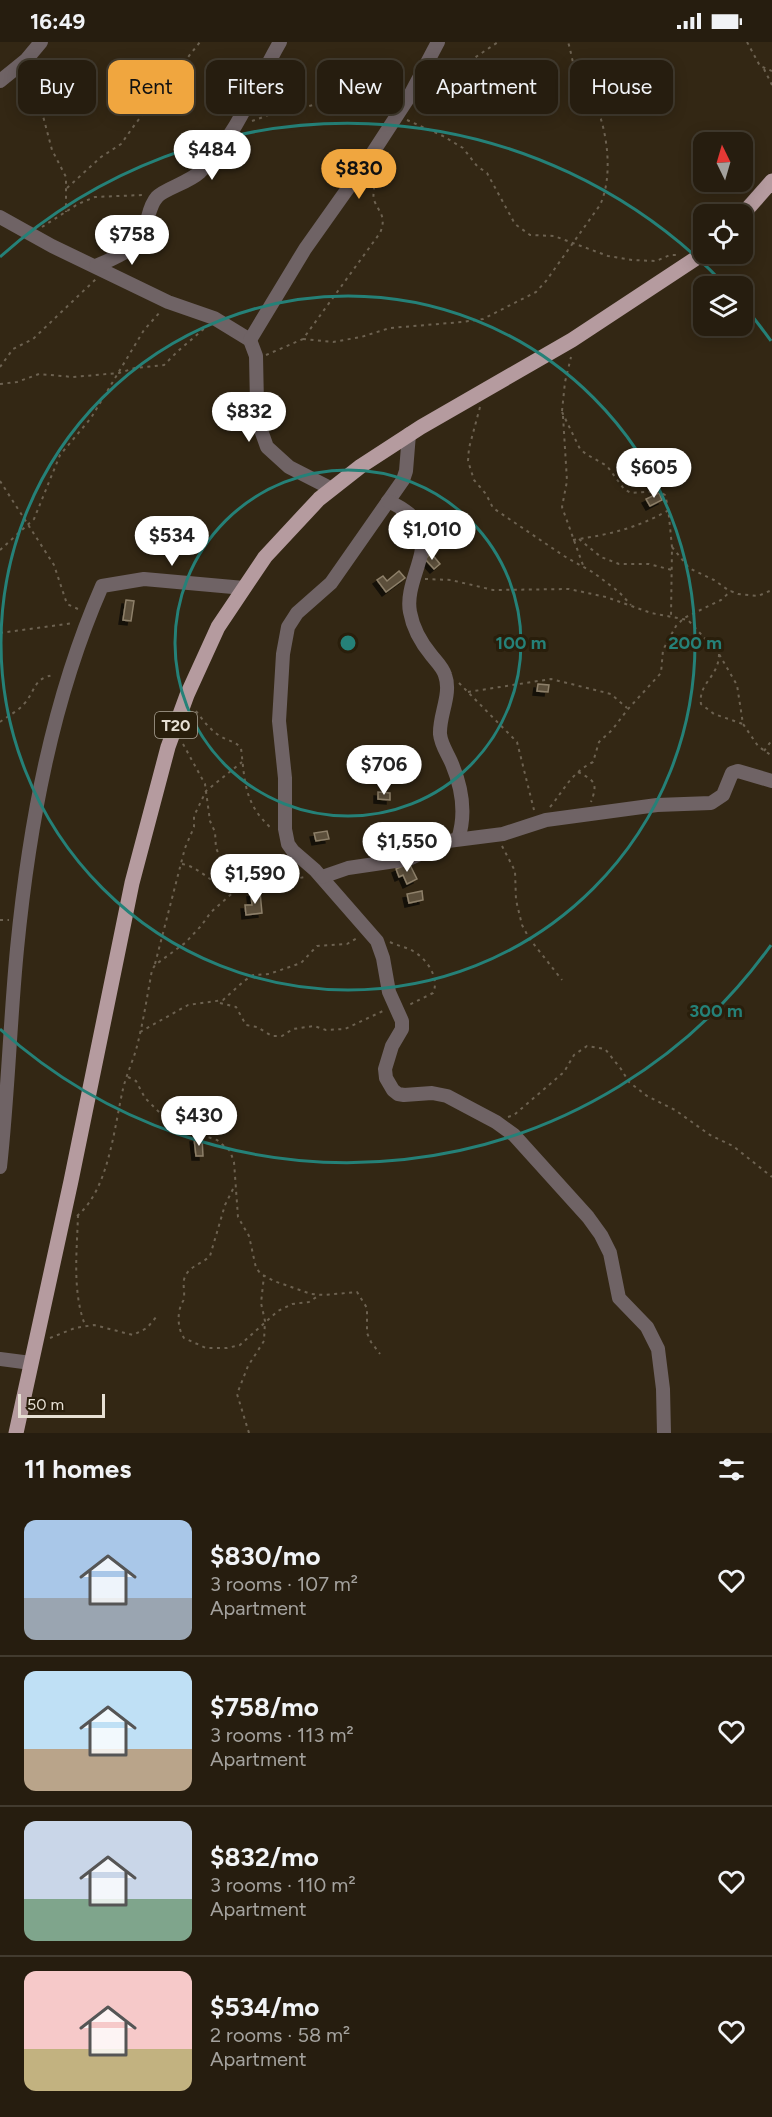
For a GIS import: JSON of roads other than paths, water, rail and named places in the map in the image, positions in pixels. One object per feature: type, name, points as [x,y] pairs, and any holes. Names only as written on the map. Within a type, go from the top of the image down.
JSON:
[{"type":"main road","points":[[752,204],[771,184]]},
{"type":"main road","name":"T20","points":[[16,1433],[61,1229],[132,883],[174,730],[218,627],[266,557],[319,499],[409,434],[578,337],[693,260]]},
{"type":"street","points":[[5,78],[26,60],[41,42]]},
{"type":"street","points":[[99,268],[129,250],[139,241],[154,200],[159,194],[188,181],[200,172],[233,130],[280,42]]},
{"type":"street","points":[[250,340],[305,249],[409,98],[438,42]]},
{"type":"street","points":[[0,216],[168,302],[214,318],[250,340],[256,356],[257,405],[267,447],[289,467],[332,489]]},
{"type":"street","points":[[409,434],[406,471],[403,480],[331,583],[297,613],[288,627],[283,654],[279,721],[285,778],[285,829],[288,844],[321,876],[370,933],[383,958],[395,1008],[402,1021],[402,1029],[392,1047],[385,1069],[386,1078],[393,1090],[404,1095],[432,1093],[447,1096],[496,1122],[521,1143],[593,1223],[607,1245],[619,1298],[625,1307],[647,1327],[658,1349],[663,1389],[664,1433]]},
{"type":"street","points":[[388,501],[406,510],[418,524],[422,536],[409,600],[410,612],[421,642],[446,676],[446,698],[440,736],[457,778],[461,796],[463,824],[458,839]]},
{"type":"street","points":[[0,1161],[4,1060],[33,833],[56,723],[89,617],[102,586],[144,579],[244,588]]},
{"type":"street","points":[[321,876],[348,868],[401,861],[448,841],[498,834],[536,823],[657,805],[711,803],[723,795],[732,773],[738,771],[772,781]]},
{"type":"street","points":[[0,1359],[31,1363]]}]
